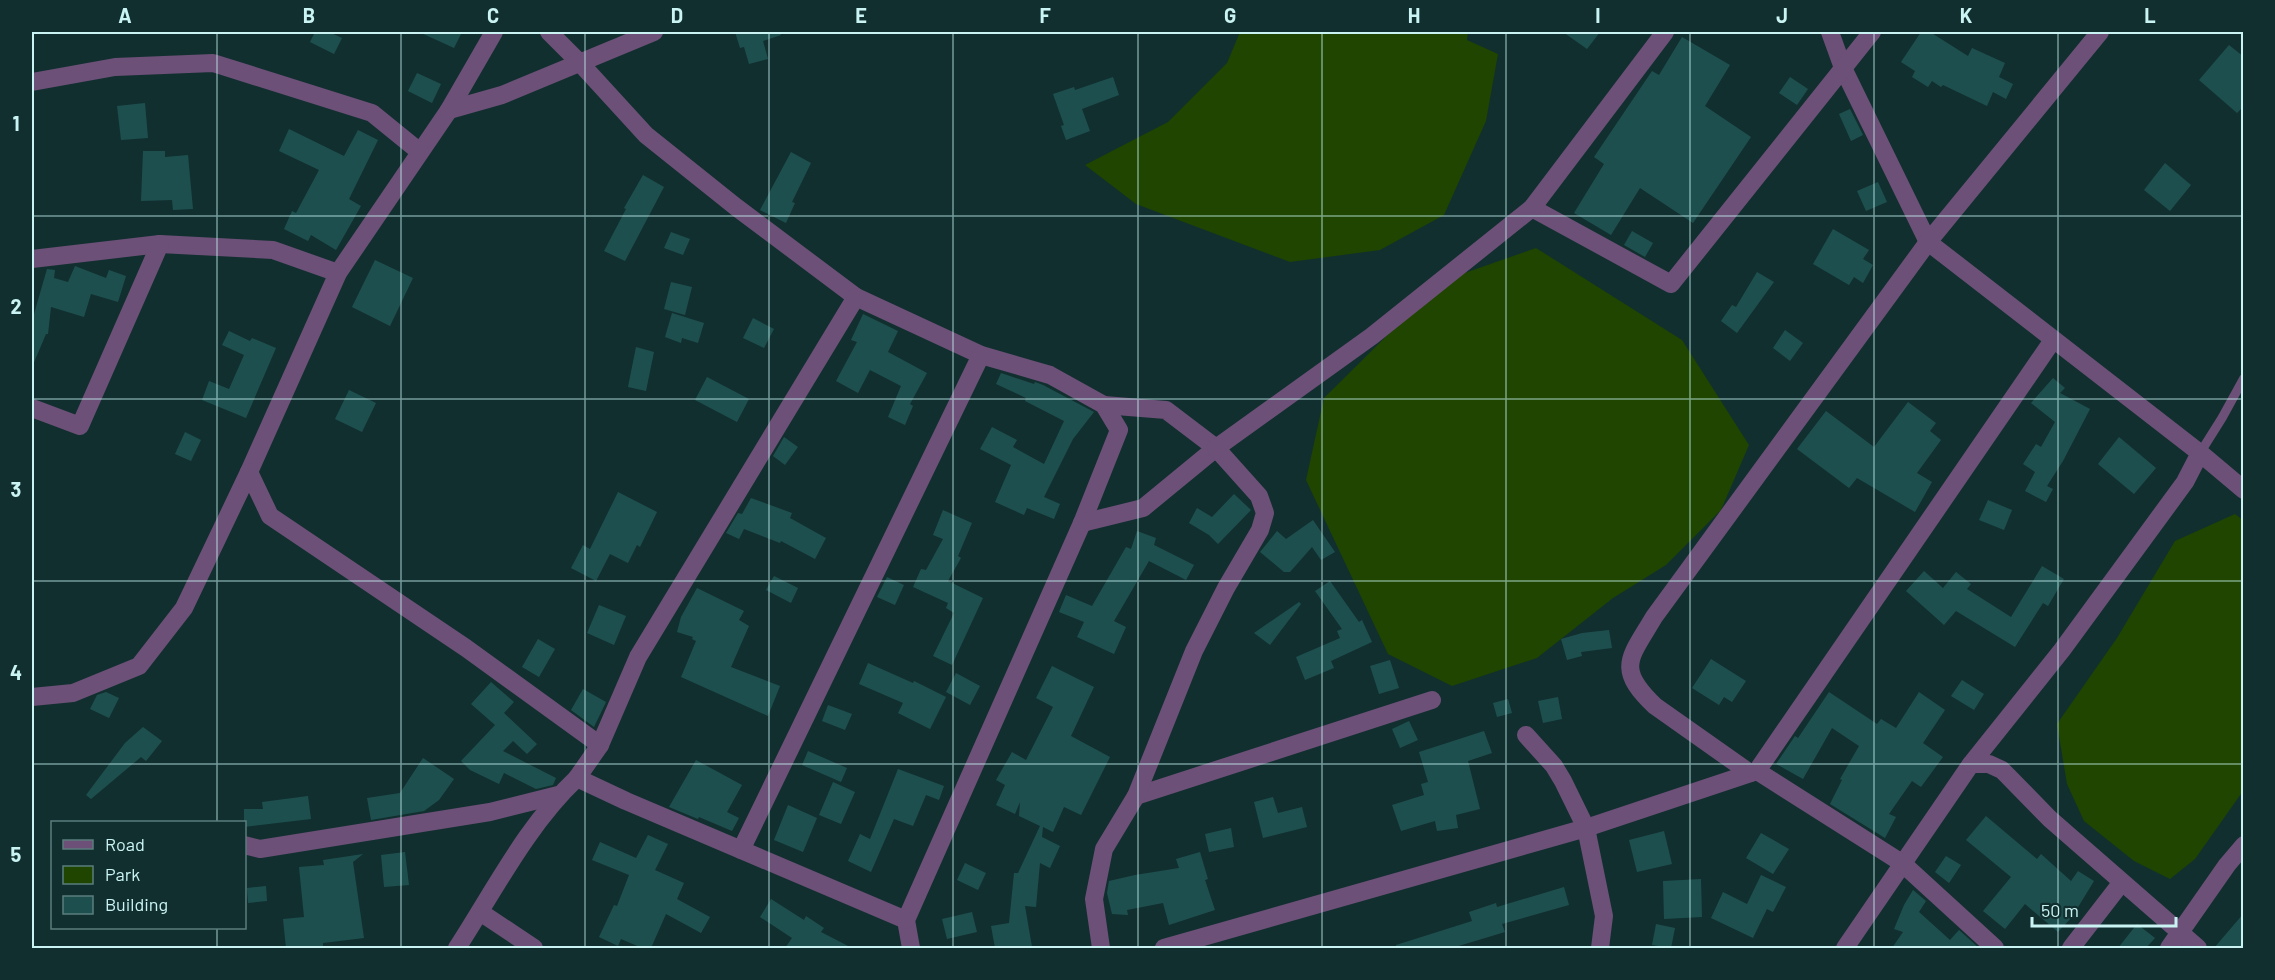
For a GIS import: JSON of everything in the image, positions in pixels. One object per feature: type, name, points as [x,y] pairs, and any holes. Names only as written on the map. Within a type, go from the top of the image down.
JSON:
[{"type":"street","points":[[32,697],[73,693],[139,666],[184,608],[249,472],[338,273],[449,110],[494,32]]},
{"type":"street","points":[[549,32],[646,135],[736,207],[856,297],[981,355],[1050,375],[1104,405],[1166,410],[1216,448],[1259,496],[1265,513],[1260,530],[1226,588],[1194,651],[1136,796],[1104,849],[1094,899],[1101,948]]},
{"type":"street","points":[[449,110],[502,95],[654,32]]},
{"type":"street","points":[[1082,523],[1143,508],[1216,448],[1372,336],[1532,208],[1665,32]]},
{"type":"street","points":[[1830,32],[1843,68],[1928,242],[2200,453],[2244,490]]},
{"type":"street","points":[[1532,208],[1671,284],[1872,32]]},
{"type":"street","points":[[1995,948],[1902,863],[1753,772],[1655,706],[1642,693],[1631,676],[1630,657],[1654,617],[1928,242],[2100,32]]},
{"type":"street","points":[[32,82],[115,67],[213,63],[372,113],[420,152]]},
{"type":"street","points":[[32,259],[160,244],[273,250],[338,273]]},
{"type":"street","points":[[32,408],[80,426],[160,244]]},
{"type":"street","points":[[457,948],[521,847],[558,795],[577,778],[600,746],[638,657],[856,297]]},
{"type":"street","points":[[1164,948],[1586,828],[1753,772],[2053,340]]},
{"type":"street","points":[[741,850],[981,355]]},
{"type":"street","points":[[911,948],[906,920],[1082,523],[1119,430],[1104,405]]},
{"type":"street","points":[[1845,948],[1971,764],[2075,632],[2185,482],[2200,453]]},
{"type":"street","points":[[249,472],[270,516],[466,648],[600,746]]},
{"type":"street","points":[[1136,796],[1432,700]]},
{"type":"street","points":[[1526,735],[1554,766],[1586,828],[1604,916],[1600,948]]},
{"type":"street","points":[[1971,764],[1989,764],[2002,770],[2050,819],[2198,948]]},
{"type":"street","points":[[577,778],[906,920]]},
{"type":"street","points":[[246,846],[260,849],[490,812],[558,795]]},
{"type":"street","points":[[2169,948],[2227,865],[2244,845]]},
{"type":"street","points":[[2071,948],[2122,882]]},
{"type":"street","points":[[480,912],[534,948]]},
{"type":"lane","points":[[2200,453],[2244,378]]},
{"type":"green space","points":[[1240,32],[1468,32],[1467,40],[1498,54],[1486,121],[1444,215],[1380,250],[1290,262],[1136,204],[1085,165],[1168,122],[1227,63]]},
{"type":"green space","points":[[1536,248],[1682,340],[1749,445],[1721,510],[1666,565],[1613,598],[1537,658],[1452,686],[1388,654],[1306,480],[1324,398],[1442,281]]},
{"type":"green space","points":[[2235,514],[2244,521],[2243,791],[2195,859],[2170,879],[2134,861],[2084,821],[2067,784],[2057,724],[2117,638],[2175,541]]},
{"type":"building","points":[[315,32],[329,32],[342,38],[334,54],[310,42]]},
{"type":"building","points":[[419,32],[462,32],[454,48]]},
{"type":"building","points":[[735,32],[780,32],[781,35],[763,41],[768,59],[749,64],[744,47],[740,48]]},
{"type":"building","points":[[1563,32],[1600,32],[1587,49]]},
{"type":"building","points":[[1921,32],[1930,32],[1968,56],[1972,48],[2005,63],[1999,77],[2013,84],[2006,99],[1993,92],[1987,106],[1943,85],[1941,87],[1932,81],[1928,87],[1912,77],[1915,71],[1901,62]]},
{"type":"building","points":[[1682,37],[1730,65],[1705,106],[1751,137],[1693,223],[1640,188],[1611,235],[1574,213],[1604,164],[1594,157],[1652,71],[1659,75]]},
{"type":"building","points":[[2229,45],[2244,57],[2244,106],[2237,113],[2199,80]]},
{"type":"building","points":[[417,73],[441,84],[432,103],[408,91]]},
{"type":"building","points":[[1113,77],[1119,95],[1082,109],[1090,131],[1066,140],[1061,126],[1064,125],[1053,94],[1074,87],[1075,90]]},
{"type":"building","points":[[1790,77],[1808,89],[1797,105],[1779,93]]},
{"type":"building","points":[[145,103],[148,138],[121,140],[117,106]]},
{"type":"building","points":[[1850,109],[1863,135],[1851,141],[1839,114]]},
{"type":"building","points":[[289,129],[344,156],[358,130],[378,140],[349,199],[361,206],[336,250],[311,235],[308,241],[284,229],[292,211],[296,213],[319,170],[279,151]]},
{"type":"building","points":[[143,151],[165,151],[165,157],[188,155],[193,209],[173,210],[172,200],[141,201]]},
{"type":"building","points":[[791,152],[811,163],[792,202],[795,203],[786,223],[760,210]]},
{"type":"building","points":[[2165,163],[2191,185],[2170,211],[2144,190]]},
{"type":"building","points":[[643,175],[664,187],[625,261],[604,251],[626,209],[624,208]]},
{"type":"building","points":[[1878,182],[1887,202],[1866,211],[1857,191]]},
{"type":"building","points":[[1833,229],[1869,250],[1863,259],[1873,265],[1863,283],[1854,277],[1849,285],[1813,264]]},
{"type":"building","points":[[1632,231],[1653,243],[1645,257],[1624,245]]},
{"type":"building","points":[[671,232],[690,239],[683,255],[664,248]]},
{"type":"building","points":[[375,260],[413,278],[390,326],[352,307]]},
{"type":"building","points":[[75,266],[106,278],[109,270],[126,276],[118,302],[91,294],[84,317],[51,307],[48,334],[32,367],[32,314],[34,314],[47,269],[55,270],[54,278],[68,282]]},
{"type":"building","points":[[1757,272],[1774,282],[1737,333],[1721,321],[1732,305],[1736,307]]},
{"type":"building","points":[[671,282],[692,287],[685,315],[664,309]]},
{"type":"building","points":[[672,313],[704,323],[698,343],[682,338],[681,343],[665,337]]},
{"type":"building","points":[[863,314],[898,331],[888,352],[927,373],[910,404],[913,406],[905,425],[888,417],[901,386],[870,370],[858,393],[836,381],[857,342],[851,340]]},
{"type":"building","points":[[753,318],[774,329],[764,348],[743,338]]},
{"type":"building","points":[[1785,330],[1803,343],[1790,361],[1773,348]]},
{"type":"building","points":[[229,331],[250,341],[252,338],[276,348],[246,418],[202,400],[209,381],[229,389],[244,355],[222,345]]},
{"type":"building","points":[[636,347],[654,352],[646,391],[628,387]]},
{"type":"building","points":[[1001,373],[1043,385],[1094,412],[1073,439],[1044,497],[1060,504],[1054,519],[1027,508],[1024,515],[995,502],[1011,465],[980,449],[992,427],[1017,440],[1013,447],[1044,464],[1064,421],[1025,401],[1026,398],[996,384]]},
{"type":"building","points":[[707,377],[749,399],[737,422],[695,400]]},
{"type":"building","points":[[2053,378],[2065,388],[2060,393],[2090,409],[2047,486],[2053,489],[2046,502],[2025,491],[2035,472],[2023,464],[2036,444],[2041,447],[2055,422],[2031,403]]},
{"type":"building","points":[[349,390],[376,403],[362,432],[335,419]]},
{"type":"building","points":[[1908,402],[1936,423],[1930,431],[1941,440],[1917,473],[1932,482],[1915,512],[1857,478],[1849,488],[1797,449],[1826,411],[1874,447]]},
{"type":"building","points":[[185,432],[201,440],[191,461],[175,454]]},
{"type":"building","points":[[784,437],[798,447],[785,465],[773,456]]},
{"type":"building","points":[[2119,437],[2156,468],[2134,494],[2098,464]]},
{"type":"building","points":[[618,492],[657,512],[640,547],[637,545],[628,563],[610,554],[596,581],[571,568],[583,545],[590,549]]},
{"type":"building","points":[[1234,494],[1251,510],[1218,544],[1209,535],[1189,523],[1197,508],[1212,517]]},
{"type":"building","points":[[751,498],[792,513],[790,518],[826,538],[815,559],[781,541],[780,543],[744,529],[739,539],[726,533],[738,513],[742,514]]},
{"type":"building","points":[[1988,500],[2012,510],[2004,530],[1979,520]]},
{"type":"building","points":[[943,510],[972,523],[958,556],[961,558],[948,581],[983,598],[952,665],[933,656],[954,613],[946,608],[948,603],[913,587],[921,569],[926,570],[943,539],[933,535]]},
{"type":"building","points":[[1313,520],[1335,552],[1321,560],[1312,547],[1290,572],[1284,572],[1260,552],[1277,531],[1286,539]]},
{"type":"building","points":[[1137,531],[1156,538],[1154,545],[1194,565],[1186,580],[1149,561],[1114,621],[1126,627],[1114,654],[1077,637],[1084,622],[1059,612],[1066,595],[1092,606],[1126,547],[1131,549]]},
{"type":"building","points":[[2042,566],[2064,579],[2048,606],[2043,603],[2015,647],[1956,611],[1944,625],[1906,591],[1924,571],[1943,588],[1956,572],[1971,584],[1967,589],[2011,617]]},
{"type":"building","points":[[774,576],[798,588],[791,603],[766,590]]},
{"type":"building","points":[[887,577],[904,585],[895,605],[877,597]]},
{"type":"building","points":[[1330,581],[1359,622],[1362,620],[1372,642],[1331,661],[1334,668],[1305,680],[1296,657],[1340,638],[1337,631],[1342,629],[1315,591]]},
{"type":"building","points":[[697,588],[744,611],[739,620],[749,626],[731,667],[780,686],[768,716],[681,677],[696,641],[692,639],[693,637],[677,632],[681,617]]},
{"type":"building","points":[[1299,602],[1301,604],[1270,645],[1254,633]]},
{"type":"building","points":[[599,605],[626,616],[614,645],[587,633]]},
{"type":"building","points":[[1609,630],[1612,648],[1581,652],[1582,656],[1567,660],[1561,639],[1582,633]]},
{"type":"building","points":[[538,639],[555,649],[539,677],[522,667]]},
{"type":"building","points":[[1711,659],[1746,681],[1732,702],[1724,697],[1719,705],[1692,688]]},
{"type":"building","points":[[1390,660],[1399,688],[1379,694],[1370,666]]},
{"type":"building","points":[[868,663],[913,683],[914,681],[946,697],[930,729],[898,713],[903,703],[859,684]]},
{"type":"building","points":[[1052,666],[1094,687],[1071,736],[1110,757],[1081,815],[1064,807],[1053,832],[1043,827],[1042,837],[1060,846],[1050,868],[1040,863],[1036,907],[1025,906],[1032,947],[995,948],[991,926],[1009,923],[1014,873],[1018,873],[1040,826],[1019,816],[1020,802],[1015,814],[996,805],[1005,785],[996,780],[1012,752],[1026,760],[1053,707],[1036,698]]},
{"type":"building","points":[[956,673],[980,686],[970,705],[946,692]]},
{"type":"building","points":[[1962,680],[1984,694],[1974,710],[1951,696]]},
{"type":"building","points":[[491,682],[514,702],[504,713],[537,744],[527,754],[513,741],[503,751],[556,778],[553,785],[536,789],[504,773],[499,784],[470,770],[461,761],[495,725],[471,704]]},
{"type":"building","points":[[583,689],[606,702],[594,727],[571,710]]},
{"type":"building","points":[[106,692],[119,698],[109,718],[90,709],[97,695]]},
{"type":"building","points":[[1829,692],[1877,724],[1881,719],[1896,728],[1919,692],[1945,710],[1923,743],[1943,757],[1921,787],[1912,781],[1889,814],[1896,817],[1885,838],[1830,804],[1842,780],[1840,779],[1859,746],[1832,728],[1803,779],[1776,764],[1795,736],[1798,738]]},
{"type":"building","points":[[1558,697],[1562,719],[1543,723],[1538,701]]},
{"type":"building","points":[[1508,699],[1512,713],[1497,717],[1493,703]]},
{"type":"building","points":[[828,705],[852,714],[845,730],[822,721]]},
{"type":"building","points":[[1409,721],[1418,740],[1400,748],[1392,729]]},
{"type":"building","points":[[143,727],[162,741],[146,761],[141,757],[91,799],[86,795],[125,743]]},
{"type":"building","points":[[1484,731],[1492,753],[1468,761],[1480,809],[1456,815],[1458,828],[1437,831],[1435,821],[1401,831],[1392,805],[1424,795],[1421,784],[1428,782],[1419,752]]},
{"type":"building","points":[[808,751],[847,768],[841,782],[802,765]]},
{"type":"building","points":[[423,758],[454,779],[439,800],[424,811],[371,820],[367,798],[400,793]]},
{"type":"building","points":[[696,760],[742,785],[727,812],[739,818],[732,831],[669,807]]},
{"type":"building","points":[[898,769],[944,786],[939,800],[926,795],[913,826],[894,819],[871,872],[848,861],[860,834],[870,839]]},
{"type":"building","points":[[833,782],[855,792],[841,824],[819,815]]},
{"type":"building","points":[[308,796],[311,819],[246,827],[244,809],[263,809],[262,802]]},
{"type":"building","points":[[1273,797],[1278,813],[1302,807],[1307,827],[1263,838],[1254,802]]},
{"type":"building","points":[[788,805],[817,818],[803,852],[774,840]]},
{"type":"building","points":[[1986,816],[2037,859],[2041,854],[2071,881],[2078,871],[2094,881],[2072,917],[2058,932],[2025,904],[2005,929],[1983,911],[2011,877],[1966,840]]},
{"type":"building","points":[[1231,828],[1234,847],[1209,852],[1205,834]]},
{"type":"building","points":[[1664,831],[1672,864],[1637,872],[1629,840]]},
{"type":"building","points":[[1761,833],[1789,849],[1773,874],[1746,858]]},
{"type":"building","points":[[648,835],[668,844],[655,870],[684,883],[677,899],[710,917],[701,933],[666,914],[651,948],[642,948],[621,939],[618,946],[599,937],[614,905],[617,906],[629,875],[592,860],[600,842],[636,858]]},
{"type":"building","points":[[405,852],[409,885],[384,887],[381,855]]},
{"type":"building","points":[[1200,852],[1208,879],[1205,880],[1215,910],[1169,925],[1163,903],[1127,910],[1128,915],[1112,914],[1107,893],[1109,881],[1179,868],[1176,859]]},
{"type":"building","points":[[363,854],[353,862],[364,938],[323,943],[323,948],[286,948],[283,919],[304,917],[299,867],[324,865],[323,860]]},
{"type":"building","points":[[1946,856],[1961,865],[1949,883],[1935,872]]},
{"type":"building","points":[[965,863],[986,873],[978,890],[957,880]]},
{"type":"building","points":[[1761,875],[1786,887],[1773,912],[1767,909],[1753,938],[1711,918],[1723,892],[1747,904]]},
{"type":"building","points":[[1701,879],[1702,917],[1664,919],[1663,881]]},
{"type":"building","points":[[266,886],[267,901],[248,903],[247,888]]},
{"type":"building","points":[[1564,887],[1569,905],[1502,924],[1505,932],[1452,948],[1396,948],[1396,945],[1472,921],[1469,912],[1496,903],[1497,907]]},
{"type":"building","points":[[1913,890],[1926,901],[1919,912],[1950,940],[1959,930],[1979,948],[1892,948],[1903,932],[1894,929]]},
{"type":"building","points":[[771,899],[804,920],[806,916],[824,928],[821,932],[852,948],[785,948],[792,938],[760,917]]},
{"type":"building","points":[[972,912],[977,932],[947,939],[942,919]]},
{"type":"building","points":[[2244,913],[2244,948],[2214,948]]},
{"type":"building","points":[[1656,924],[1675,928],[1671,948],[1652,945]]},
{"type":"building","points":[[2137,924],[2155,938],[2146,948],[2118,948]]}]
